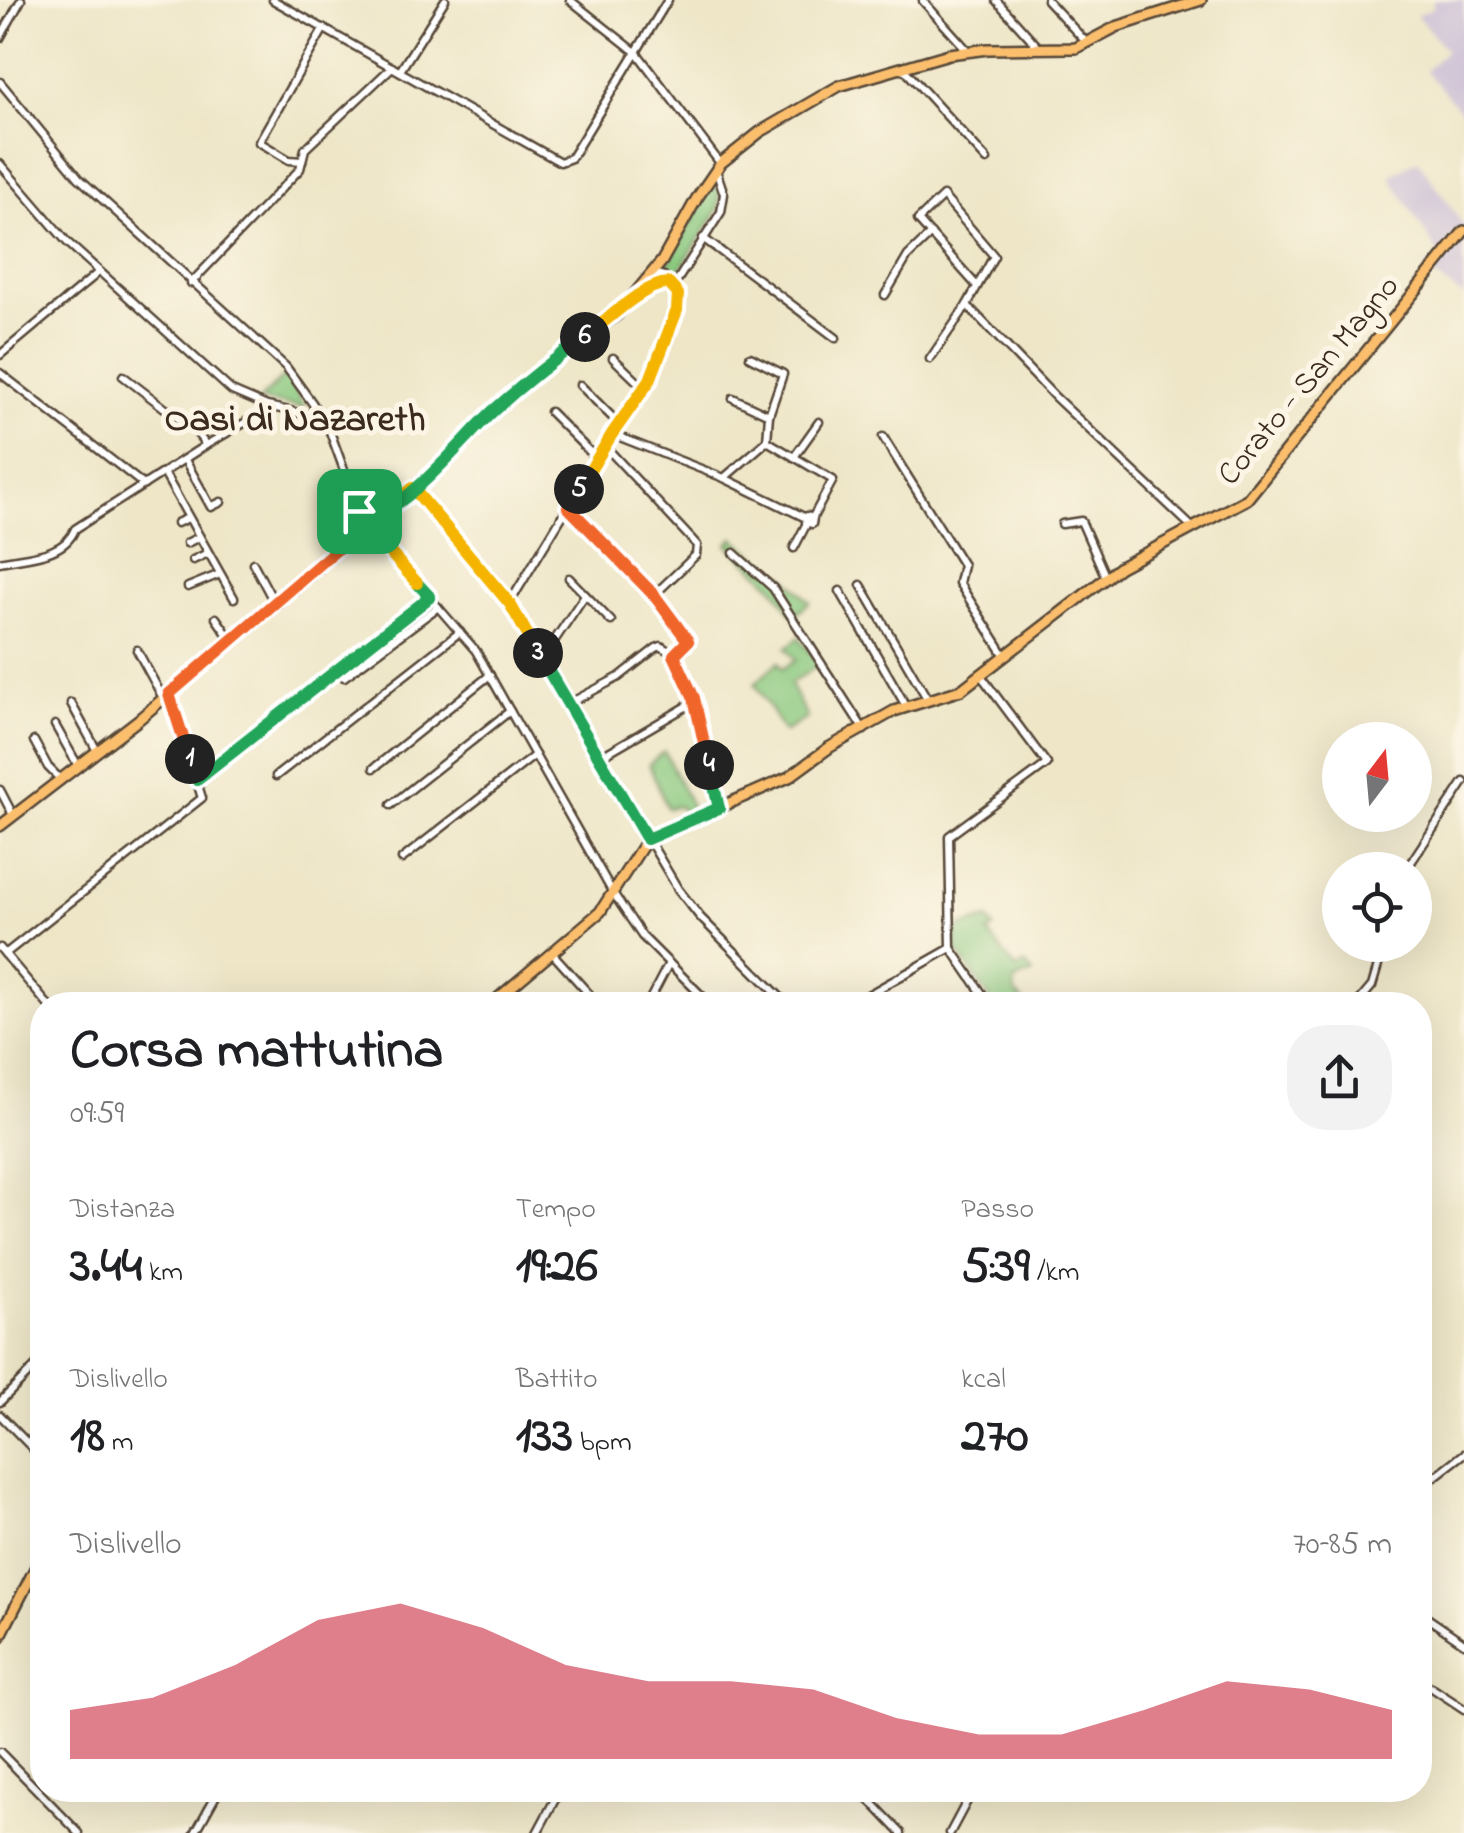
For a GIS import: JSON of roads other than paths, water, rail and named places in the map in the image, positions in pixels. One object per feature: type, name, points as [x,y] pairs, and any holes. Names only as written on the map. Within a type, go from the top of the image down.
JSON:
[{"type":"main road","points":[[0,826],[166,696],[366,523],[413,488],[492,412],[617,314],[654,273],[718,166],[760,132],[840,86],[969,52],[1076,48],[1116,27],[1201,0]]},
{"type":"main road","name":"Corato - San Magno","points":[[647,839],[789,777],[830,747],[906,706],[961,690],[1106,578],[1247,499],[1464,231]]},
{"type":"main road","points":[[505,992],[600,912],[647,839]]},
{"type":"main road","points":[[0,1637],[30,1578]]},
{"type":"street","points":[[0,38],[21,0]]},
{"type":"street","points":[[273,0],[560,162],[571,158],[668,0]]},
{"type":"street","points":[[191,283],[300,169],[305,149],[396,69],[445,0]]},
{"type":"street","points":[[570,0],[637,52],[718,166],[724,202],[670,285]]},
{"type":"street","points":[[996,0],[1040,50]]},
{"type":"street","points":[[1048,0],[1086,42]]},
{"type":"street","points":[[922,2],[969,52]]},
{"type":"street","points":[[302,162],[289,160],[259,142],[324,28]]},
{"type":"street","points":[[903,68],[986,160]]},
{"type":"street","points":[[0,82],[79,178],[286,368],[329,429],[366,523],[476,652],[613,893],[642,936],[698,992]]},
{"type":"street","points":[[0,164],[67,242],[232,391],[242,398],[318,417]]},
{"type":"street","points":[[930,359],[967,306],[978,286],[994,256],[943,196],[918,220],[978,286]]},
{"type":"street","points":[[885,295],[908,256],[931,234]]},
{"type":"street","points":[[703,238],[836,338]]},
{"type":"street","points":[[670,285],[665,263],[674,240]]},
{"type":"street","points":[[0,355],[99,272]]},
{"type":"street","points":[[510,604],[604,446],[654,374],[663,340],[677,310],[678,294],[654,273]]},
{"type":"street","points":[[630,300],[654,285],[670,285]]},
{"type":"street","points":[[967,306],[1192,527]]},
{"type":"street","points":[[724,478],[767,441],[769,415],[783,374],[750,357]]},
{"type":"street","points":[[613,358],[644,389]]},
{"type":"street","points":[[0,373],[144,485]]},
{"type":"street","points":[[123,376],[206,445]]},
{"type":"street","points":[[580,384],[619,424]]},
{"type":"street","points":[[733,398],[769,415]]},
{"type":"street","points":[[0,562],[59,549],[75,530],[206,445],[273,407]]},
{"type":"street","points":[[550,412],[597,459]]},
{"type":"street","points":[[794,457],[819,422]]},
{"type":"street","points":[[612,434],[724,478],[808,520]]},
{"type":"street","points":[[883,437],[963,565],[959,583],[1006,657]]},
{"type":"street","points":[[767,441],[833,480],[794,548]]},
{"type":"street","points":[[604,446],[697,545],[696,555],[654,595]]},
{"type":"street","points":[[185,460],[211,507],[222,502]]},
{"type":"street","points":[[164,473],[234,598]]},
{"type":"street","points":[[413,488],[510,604],[678,890],[775,992]]},
{"type":"street","points":[[568,507],[654,595],[688,641],[674,655]]},
{"type":"street","points":[[177,523],[188,518]]},
{"type":"street","points":[[1062,524],[1081,521],[1106,578]]},
{"type":"street","points":[[187,543],[199,537]]},
{"type":"street","points":[[193,560],[208,553]]},
{"type":"street","points":[[734,553],[773,588],[864,730]]},
{"type":"street","points":[[253,563],[276,604]]},
{"type":"street","points":[[188,587],[220,574]]},
{"type":"street","points":[[569,578],[611,621]]},
{"type":"street","points":[[861,585],[928,700]]},
{"type":"street","points":[[840,591],[906,706]]},
{"type":"street","points":[[542,659],[585,595]]},
{"type":"street","points":[[197,780],[430,597]]},
{"type":"street","points":[[344,677],[438,607]]},
{"type":"street","points":[[216,618],[232,641]]},
{"type":"street","points":[[276,776],[460,632]]},
{"type":"street","points":[[568,704],[619,677],[661,646],[674,655],[694,698],[719,808]]},
{"type":"street","points":[[37,992],[2,951],[202,798],[166,696],[137,650]]},
{"type":"street","points":[[374,768],[490,675]]},
{"type":"street","points":[[981,992],[951,948],[949,836],[1047,764],[982,677]]},
{"type":"street","points":[[600,757],[684,708],[694,698]]},
{"type":"street","points":[[71,703],[96,749]]},
{"type":"street","points":[[392,805],[510,712]]},
{"type":"street","points":[[54,725],[77,764]]},
{"type":"street","points":[[34,742],[48,768],[59,778]]},
{"type":"street","points":[[402,859],[535,755]]},
{"type":"street","points":[[1418,852],[1464,782]]},
{"type":"street","points":[[0,790],[14,815]]},
{"type":"street","points":[[873,992],[951,948]]},
{"type":"street","points":[[551,952],[587,992]]},
{"type":"street","points":[[1367,992],[1379,962]]},
{"type":"street","points":[[654,992],[669,963]]},
{"type":"street","points":[[0,1402],[30,1372]]},
{"type":"street","points":[[0,1416],[30,1446]]},
{"type":"street","points":[[1432,1479],[1464,1454]]},
{"type":"street","points":[[1432,1621],[1464,1643]]},
{"type":"street","points":[[1432,1688],[1464,1709]]},
{"type":"street","points":[[0,1752],[30,1783]]},
{"type":"street","points":[[49,1802],[79,1833]]},
{"type":"street","points":[[195,1833],[212,1802]]},
{"type":"street","points":[[537,1833],[554,1802]]},
{"type":"street","points":[[871,1802],[901,1833]]},
{"type":"street","points":[[950,1833],[967,1802]]},
{"type":"district","name":"Oasi di Nazareth","points":[[295,417]]}]
